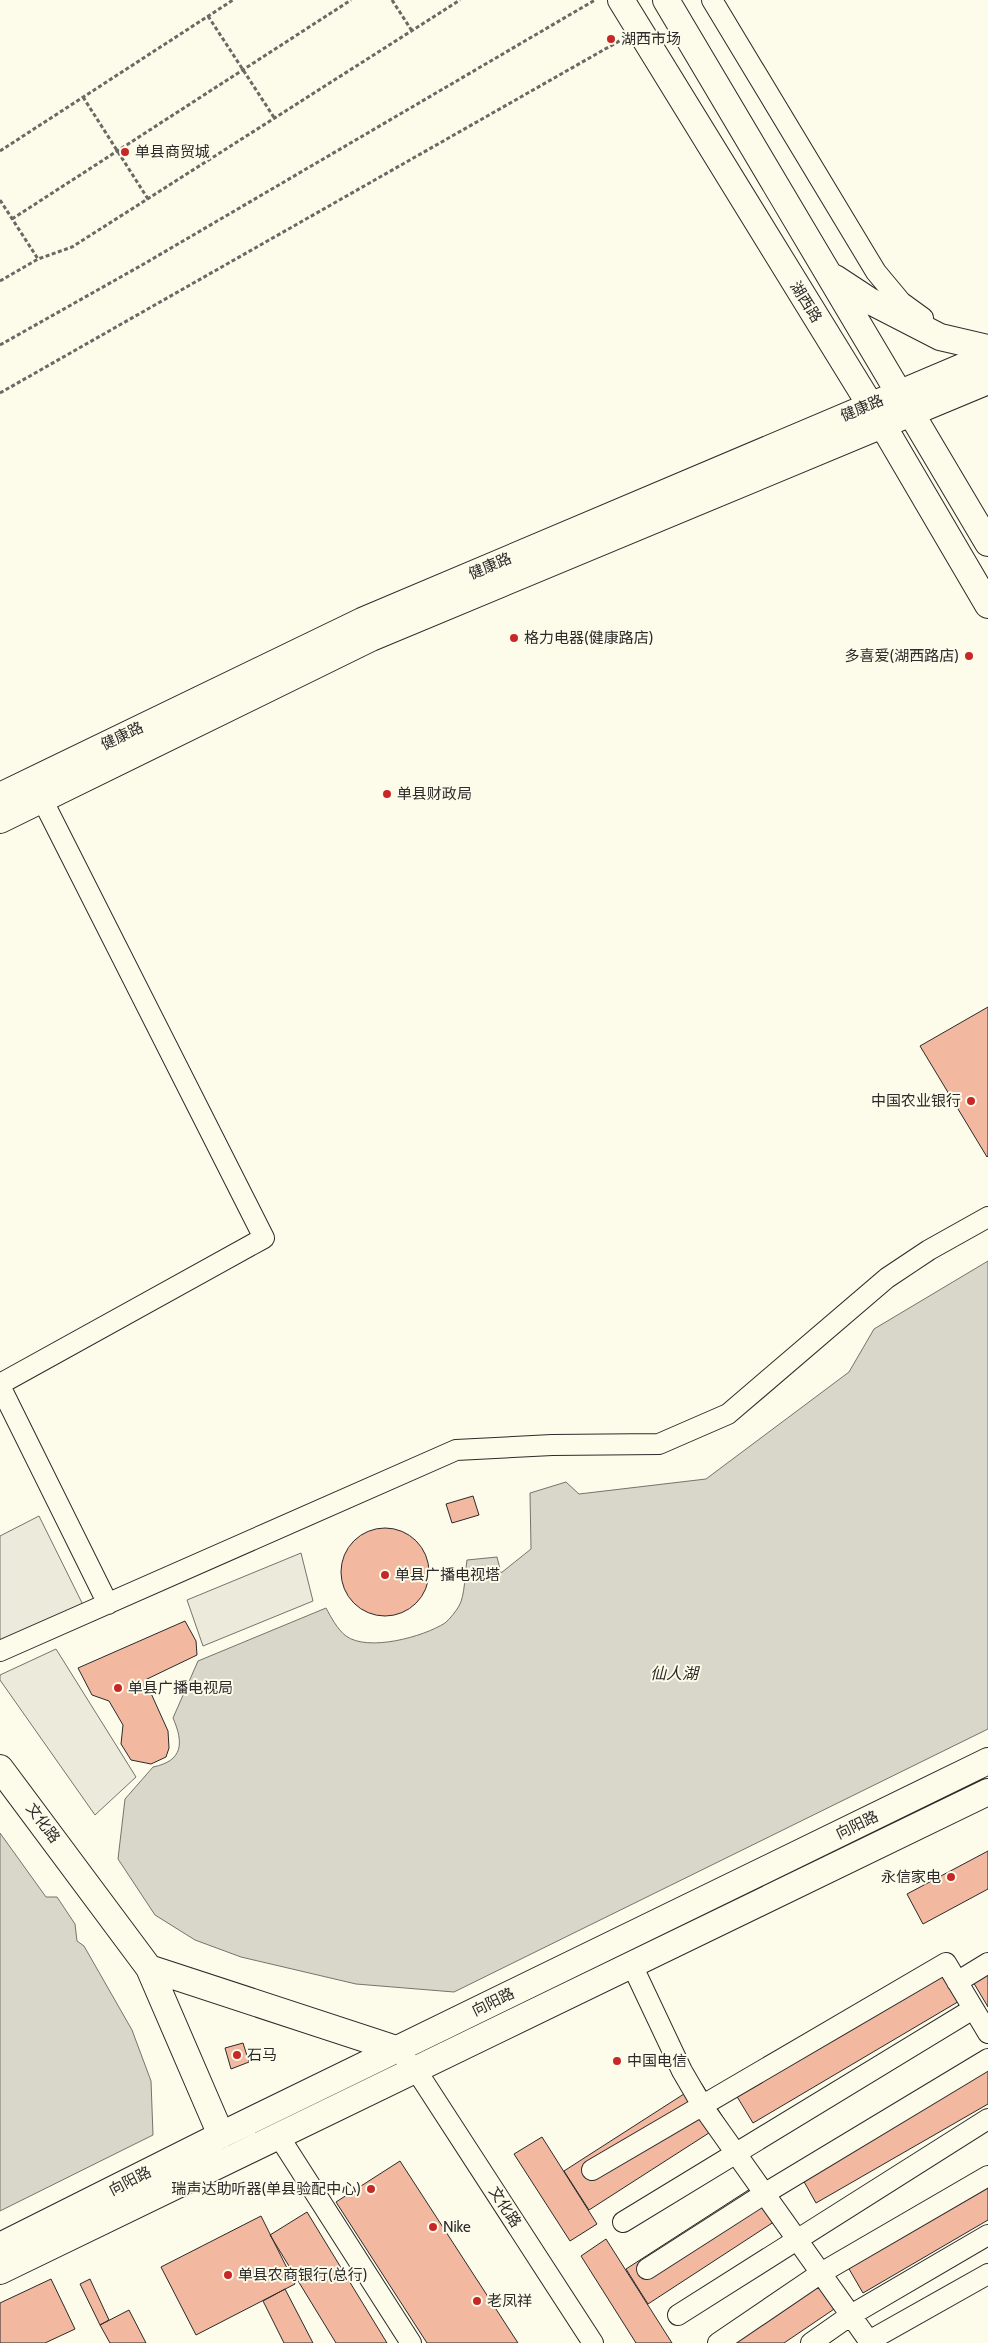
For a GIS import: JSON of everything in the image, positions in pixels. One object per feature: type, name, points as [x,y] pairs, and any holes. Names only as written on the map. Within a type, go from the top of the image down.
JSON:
[{"type":"main road","name":"湖西路","points":[[621,0],[875,415],[988,605]]},
{"type":"main road","points":[[666,0],[988,543]]},
{"type":"main road","points":[[830,275],[870,301],[940,337],[988,348]]},
{"type":"main road","name":"健康路","points":[[0,796],[362,621],[906,402],[988,356]]},
{"type":"main road","name":"健康路","points":[[906,402],[988,381]]},
{"type":"main road","name":"健康路","points":[[0,820],[372,638],[875,415]]},
{"type":"main road","name":"向阳路","points":[[0,2246],[396,2049],[988,1762]]},
{"type":"main road","name":"文化路","points":[[0,1768],[85,1879],[149,1968]]},
{"type":"main road","name":"向阳路","points":[[0,2271],[988,1792]]},
{"type":"main road","points":[[149,1968],[396,2049]]},
{"type":"main road","points":[[149,1968],[221,2135]]},
{"type":"street","points":[[712,0],[876,272],[901,302],[917,315],[950,333],[988,341]]},
{"type":"street","points":[[42,799],[264,1238],[0,1385],[108,1604]]},
{"type":"street","points":[[0,1651],[456,1450],[552,1445],[659,1444],[728,1414],[887,1278],[929,1250],[988,1217]]},
{"type":"street","points":[[592,2170],[703,2107],[946,1963],[988,2033]]},
{"type":"street","points":[[957,1982],[988,1963]]},
{"type":"street","points":[[632,1965],[682,2071],[703,2107],[869,2341],[988,2274]]},
{"type":"street","points":[[623,2222],[973,2009]]},
{"type":"street","name":"文化路","points":[[396,2049],[416,2070],[593,2343]]},
{"type":"street","points":[[647,2269],[764,2194],[988,2059]]},
{"type":"street","points":[[678,2315],[988,2119]]},
{"type":"street","points":[[278,2135],[411,2343]]},
{"type":"street","points":[[718,2343],[821,2273],[988,2176]]},
{"type":"street","points":[[811,2343],[851,2315],[988,2235]]},
{"type":"path","points":[[0,151],[233,0]]},
{"type":"path","points":[[12,219],[351,0]]},
{"type":"path","points":[[392,0],[412,30]]},
{"type":"path","points":[[0,281],[38,259],[72,247],[460,0]]},
{"type":"path","points":[[0,345],[142,265],[595,0]]},
{"type":"path","points":[[208,16],[275,119]]},
{"type":"path","points":[[0,393],[639,30]]},
{"type":"path","points":[[83,98],[148,199]]},
{"type":"path","points":[[0,200],[38,259]]},
{"type":"shaded area","points":[[39,1516],[87,1613],[0,1651],[0,1536]]},
{"type":"shaded area","points":[[301,1553],[313,1601],[203,1646],[187,1600]]},
{"type":"shaded area","points":[[56,1649],[136,1777],[95,1815],[0,1680],[0,1675]]},
{"type":"water","name":"仙人湖","points":[[988,1261],[988,1729],[454,1992],[356,1984],[241,1957],[195,1940],[155,1915],[118,1859],[125,1799],[153,1767],[170,1760],[178,1750],[179,1735],[173,1718],[198,1661],[326,1608],[334,1623],[346,1636],[356,1641],[368,1643],[396,1641],[423,1633],[445,1623],[453,1615],[461,1602],[467,1560],[497,1557],[501,1573],[531,1549],[530,1493],[566,1482],[579,1494],[706,1479],[849,1372],[874,1329]]},
{"type":"water","points":[[0,1833],[46,1897],[57,1897],[75,1924],[77,1941],[84,1946],[132,2030],[151,2081],[153,2135],[0,2211]]},
{"type":"building","name":"中国农业银行","points":[[988,1007],[988,1156],[987,1157],[920,1046]]},
{"type":"building","points":[[473,1496],[479,1515],[452,1523],[446,1504]]},
{"type":"building","name":"单县广播电视塔","points":[[385,1528],[402,1531],[410,1535],[422,1547],[426,1555],[429,1572],[426,1589],[422,1597],[410,1609],[402,1613],[385,1616],[368,1613],[360,1609],[348,1597],[344,1589],[341,1572],[344,1555],[348,1547],[360,1535],[368,1531]]},
{"type":"building","name":"单县广播电视局","points":[[185,1621],[196,1641],[197,1655],[145,1680],[168,1731],[169,1748],[166,1757],[151,1764],[131,1760],[121,1744],[123,1725],[109,1701],[92,1695],[78,1668]]},
{"type":"building","points":[[988,1851],[988,1889],[923,1924],[907,1894]]},
{"type":"building","points":[[988,1963],[988,2007],[969,1975]]},
{"type":"building","points":[[942,1967],[961,2000],[753,2123],[733,2090]]},
{"type":"building","name":"石马","points":[[243,2043],[249,2062],[231,2069],[225,2048]]},
{"type":"building","points":[[988,2062],[988,2104],[816,2203],[798,2171]]},
{"type":"building","points":[[701,2083],[726,2122],[589,2210],[564,2171]]},
{"type":"building","points":[[542,2137],[597,2224],[570,2241],[514,2154]]},
{"type":"building","points":[[400,2161],[518,2343],[427,2343],[336,2202]]},
{"type":"building","points":[[988,2179],[988,2220],[863,2293],[845,2262]]},
{"type":"building","points":[[764,2180],[786,2214],[648,2304],[626,2269]]},
{"type":"building","points":[[307,2212],[387,2343],[336,2343],[270,2235]]},
{"type":"building","name":"单县农商银行(总行)","points":[[261,2216],[295,2284],[196,2335],[161,2267]]},
{"type":"building","points":[[606,2239],[672,2343],[636,2343],[581,2256]]},
{"type":"building","points":[[826,2271],[846,2301],[784,2343],[718,2343]]},
{"type":"building","points":[[51,2279],[75,2329],[45,2343],[0,2343],[0,2303]]},
{"type":"building","points":[[90,2279],[109,2320],[100,2325],[80,2284]]},
{"type":"building","points":[[285,2289],[313,2343],[284,2343],[263,2301]]},
{"type":"building","points":[[129,2310],[146,2343],[110,2343],[100,2325]]},
{"type":"place","name":"湖西市场","points":[[611,39]]},
{"type":"place","name":"单县商贸城","points":[[125,152]]},
{"type":"place","name":"格力电器(健康路店)","points":[[514,638]]},
{"type":"place","name":"多喜爱(湖西路店)","points":[[969,656]]},
{"type":"place","name":"单县财政局","points":[[387,794]]},
{"type":"place","name":"中国农业银行","points":[[971,1101]]},
{"type":"place","name":"单县广播电视塔","points":[[385,1575]]},
{"type":"place","name":"单县广播电视局","points":[[118,1688]]},
{"type":"place","name":"永信家电","points":[[951,1877]]},
{"type":"place","name":"石马","points":[[237,2055]]},
{"type":"place","name":"中国电信","points":[[617,2061]]},
{"type":"place","name":"瑞声达助听器(单县验配中心)","points":[[371,2189]]},
{"type":"place","name":"Nike","points":[[433,2227]]},
{"type":"place","name":"单县农商银行(总行)","points":[[228,2275]]},
{"type":"place","name":"老凤祥","points":[[477,2301]]}]
